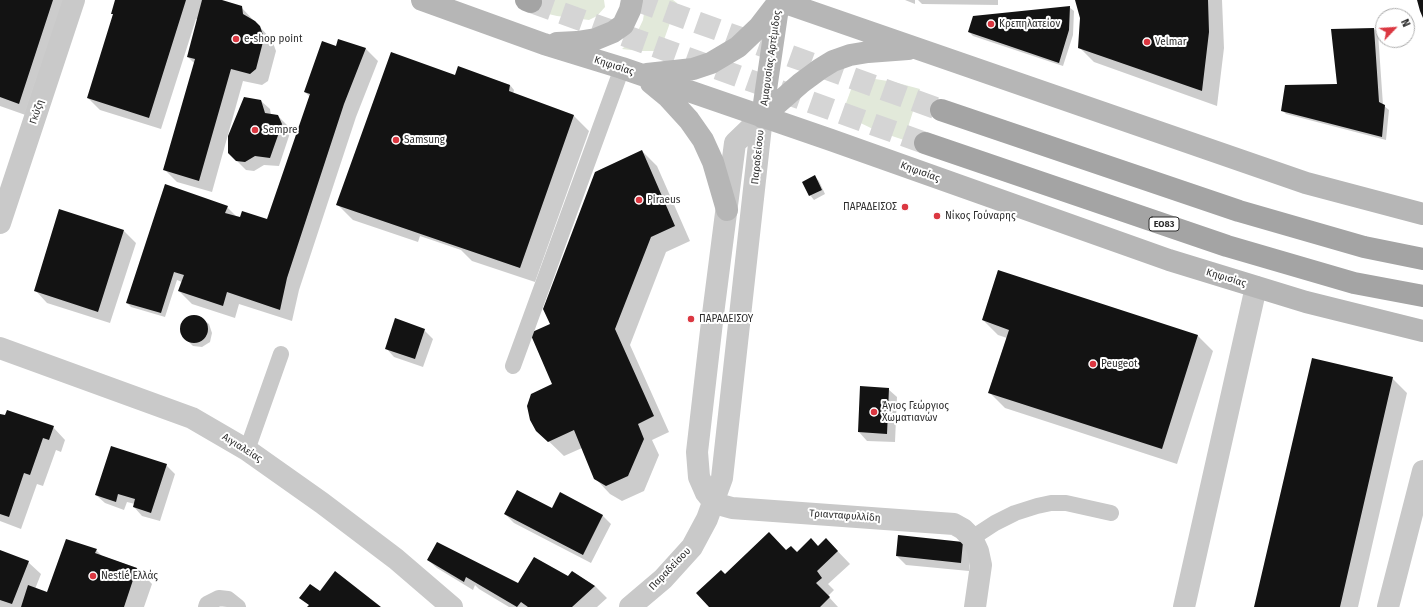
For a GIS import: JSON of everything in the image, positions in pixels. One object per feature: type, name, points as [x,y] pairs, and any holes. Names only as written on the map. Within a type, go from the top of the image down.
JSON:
[{"type":"main road","name":"Κηφισίας","points":[[422,0],[544,44],[762,117],[1169,260],[1306,302],[1423,331]]},
{"type":"main road","points":[[544,44],[596,39],[613,32],[623,25],[630,10],[632,0]]},
{"type":"main road","points":[[631,72],[693,69],[711,62],[738,47],[759,27],[778,0],[1306,183],[1423,214]]},
{"type":"main road","name":"Αμαρυσίας Αρτέμιδος","points":[[762,117],[778,0]]},
{"type":"main road","points":[[762,117],[801,83],[820,69],[833,62],[850,55],[868,52],[916,49]]},
{"type":"main road","points":[[631,72],[668,97],[689,120],[703,140],[713,162],[727,210]]},
{"type":"main road","points":[[941,110],[1254,215],[1364,247],[1423,259]]},
{"type":"main road","name":"ΕΟ83","points":[[925,142],[1227,246],[1354,283],[1423,296]]},
{"type":"street","name":"Γκύζη","points":[[0,223],[74,0]]},
{"type":"street","name":"Παραδείσου","points":[[714,503],[706,493],[700,481],[697,467],[697,452],[735,143],[762,117]]},
{"type":"street","name":"Παραδείσου","points":[[630,607],[663,579],[685,555],[699,536],[714,503],[724,468],[762,117]]},
{"type":"street","points":[[1184,607],[1256,287]]},
{"type":"street","name":"Αιγιαλείας","points":[[0,348],[192,418],[247,450],[322,502],[390,554],[452,607]]},
{"type":"street","points":[[1388,607],[1423,471]]},
{"type":"street","name":"Τριανταφυλλίδη","points":[[714,503],[732,508],[954,524],[963,529],[972,538]]},
{"type":"street","points":[[972,538],[978,551],[981,565],[975,607]]},
{"type":"lane","points":[[513,366],[631,72]]},
{"type":"lane","points":[[247,450],[281,354]]},
{"type":"lane","points":[[972,538],[1014,513],[1051,503],[1066,503],[1111,513]]},
{"type":"lane","points":[[206,607],[207,604],[219,598],[228,599],[238,607]]},
{"type":"green space","points":[[530,0],[604,0],[605,7],[597,16],[589,20],[557,16],[527,9]]},
{"type":"green space","points":[[646,0],[673,0],[677,3],[660,51],[622,49],[635,37],[643,20]]},
{"type":"green space","points":[[856,76],[894,82],[920,89],[904,140],[877,131],[842,114]]},
{"type":"building","points":[[0,0],[53,0],[19,104],[0,97]]},
{"type":"building","points":[[115,0],[186,0],[149,118],[87,98],[113,14],[111,14]]},
{"type":"building","points":[[202,0],[222,0],[242,6],[243,14],[255,21],[260,26],[264,38],[256,69],[250,74],[231,69],[199,181],[163,170],[195,59],[187,57]]},
{"type":"building","points":[[1075,0],[1208,0],[1209,32],[1202,91],[1078,48],[1080,18]]},
{"type":"building","points":[[1417,0],[1423,0],[1423,18],[1420,11]]},
{"type":"building","points":[[1070,6],[1069,30],[1059,63],[968,32],[973,16]]},
{"type":"building","points":[[1374,28],[1379,102],[1385,105],[1382,137],[1281,111],[1285,85],[1337,84],[1331,29]]},
{"type":"building","points":[[338,39],[366,48],[344,104],[287,278],[280,310],[227,292],[223,306],[178,291],[184,275],[174,272],[161,313],[126,303],[165,184],[228,206],[225,213],[240,217],[242,211],[267,219],[310,94],[304,92],[322,41],[336,46]]},
{"type":"building","points":[[391,52],[455,75],[458,66],[510,85],[509,91],[574,115],[520,268],[336,205]]},
{"type":"building","name":"Sempre","points":[[244,97],[261,100],[265,113],[278,115],[282,124],[270,158],[255,156],[245,162],[236,161],[228,153],[228,136]]},
{"type":"building","points":[[642,150],[675,226],[651,237],[615,329],[654,416],[638,424],[644,439],[628,476],[606,486],[594,479],[574,430],[548,442],[536,431],[530,420],[527,406],[531,394],[552,384],[530,333],[550,324],[543,309],[595,172]]},
{"type":"building","points":[[815,175],[822,190],[809,196],[802,182]]},
{"type":"building","points":[[59,209],[124,230],[98,312],[34,291]]},
{"type":"building","name":"Peugeot","points":[[998,270],[1198,335],[1162,449],[988,393],[1009,330],[982,320]]},
{"type":"building","points":[[194,315],[204,319],[208,329],[204,339],[194,343],[184,339],[180,329],[184,319]]},
{"type":"building","points":[[395,318],[425,329],[415,359],[385,349]]},
{"type":"building","points":[[1312,358],[1393,377],[1340,607],[1254,607]]},
{"type":"building","points":[[860,386],[889,388],[887,434],[858,432]]},
{"type":"building","points":[[7,410],[54,426],[49,440],[43,438],[30,475],[24,473],[9,517],[0,514],[0,414],[5,415]]},
{"type":"building","points":[[111,446],[167,464],[151,513],[133,507],[135,499],[118,494],[116,502],[95,495]]},
{"type":"building","points":[[517,490],[552,508],[560,492],[603,515],[583,555],[504,514]]},
{"type":"building","points":[[769,532],[786,550],[791,546],[797,552],[811,538],[818,546],[826,538],[838,551],[817,571],[822,578],[816,583],[830,597],[820,607],[709,607],[696,593],[721,570],[725,574]]},
{"type":"building","points":[[898,535],[963,542],[961,563],[896,556]]},
{"type":"building","name":"Nestlé Ελλάς","points":[[66,539],[97,549],[95,553],[137,568],[124,607],[21,607],[28,585],[47,592]]},
{"type":"building","points":[[437,542],[518,583],[534,557],[568,576],[572,571],[595,586],[572,607],[528,607],[521,602],[517,607],[466,577],[464,582],[427,560]]},
{"type":"building","points":[[0,550],[29,561],[12,604],[0,600]]},
{"type":"building","points":[[335,571],[381,607],[307,607],[309,605],[299,598],[310,584],[320,591]]},
{"type":"tunnel","points":[[635,0],[941,110]]},
{"type":"tunnel","points":[[531,2],[925,143]]},
{"type":"place","name":"Κρεπηλατείον","points":[[991,24]]},
{"type":"place","name":"e-shop point","points":[[236,39]]},
{"type":"place","name":"Velmar","points":[[1147,42]]},
{"type":"place","name":"Sempre","points":[[255,130]]},
{"type":"place","name":"Samsung","points":[[396,140]]},
{"type":"place","name":"Piraeus","points":[[639,200]]},
{"type":"place","name":"ΠΑΡΑΔΕΙΣΟΣ","points":[[905,207]]},
{"type":"place","name":"Νίκος Γούναρης","points":[[937,216]]},
{"type":"place","name":"ΠΑΡΑΔΕΙΣΟΥ","points":[[691,319]]},
{"type":"place","name":"Peugeot","points":[[1093,364]]},
{"type":"place","name":"Άγιος Γεώργιος Χωματιανών","points":[[874,412]]},
{"type":"place","name":"Nestlé Ελλάς","points":[[93,576]]}]
